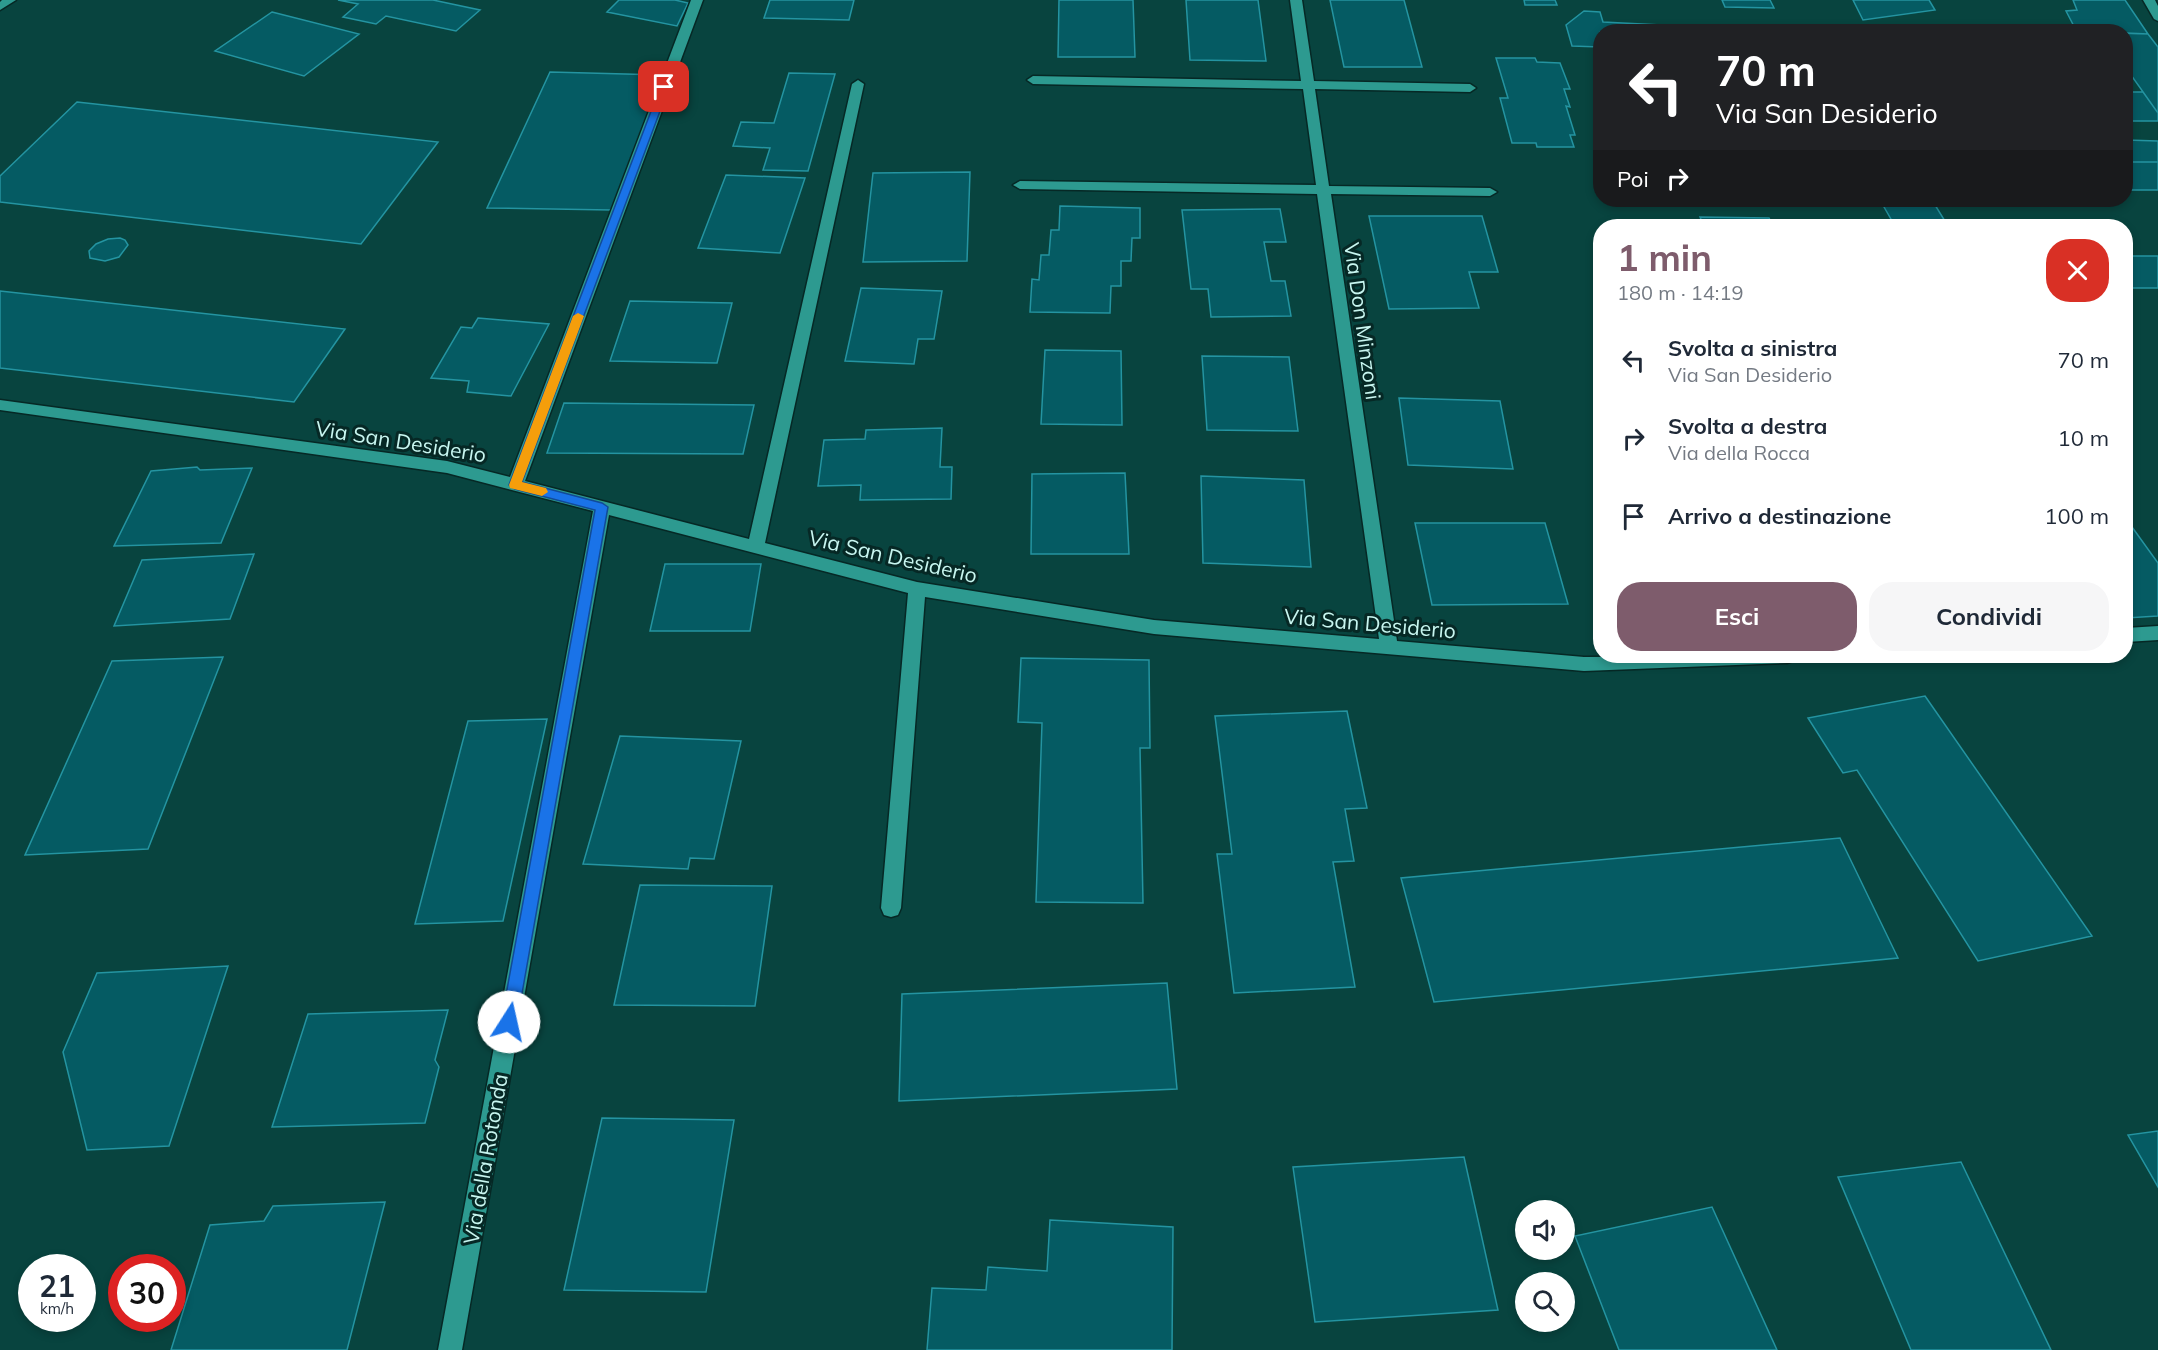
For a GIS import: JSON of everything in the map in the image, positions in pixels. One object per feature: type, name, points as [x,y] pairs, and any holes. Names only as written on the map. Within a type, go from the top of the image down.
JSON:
[{"type":"street","points":[[0,8],[10,0]]},
{"type":"street","points":[[515,485],[697,0]]},
{"type":"street","name":"Via Don Minzoni","points":[[1296,0],[1389,647]]},
{"type":"street","points":[[2149,0],[2158,17]]},
{"type":"street","points":[[1033,80],[1470,88]]},
{"type":"street","points":[[756,547],[858,84]]},
{"type":"street","points":[[1020,185],[1490,192]]},
{"type":"street","name":"Via San Desiderio","points":[[0,405],[447,467],[917,589],[1154,627],[1584,664],[1609,663]]},
{"type":"street","name":"Via della Rotonda","points":[[450,1350],[602,507]]},
{"type":"street","points":[[891,908],[917,589]]},
{"type":"street","points":[[2133,635],[2158,633]]},
{"type":"building","points":[[338,0],[433,0],[480,10],[456,31],[386,16],[376,24],[343,17],[358,4]]},
{"type":"building","points":[[619,0],[675,0],[688,3],[677,26],[607,12]]},
{"type":"building","points":[[770,0],[854,0],[849,20],[764,18]]},
{"type":"building","points":[[1059,0],[1133,0],[1135,57],[1058,57]]},
{"type":"building","points":[[1186,0],[1258,0],[1266,61],[1190,60]]},
{"type":"building","points":[[1330,0],[1404,0],[1422,67],[1344,67]]},
{"type":"building","points":[[1524,0],[1555,0],[1557,5],[1525,5]]},
{"type":"building","points":[[1722,0],[1770,0],[1774,8],[1725,7]]},
{"type":"building","points":[[1853,0],[1929,0],[1935,10],[1863,20]]},
{"type":"building","points":[[2073,0],[2125,0],[2148,34],[2133,34],[2133,24],[2073,24],[2066,11],[2077,10]]},
{"type":"building","points":[[1584,11],[1600,12],[1603,22],[1642,24],[1593,24],[1593,47],[1572,46],[1566,25]]},
{"type":"building","points":[[272,12],[359,34],[304,76],[215,51]]},
{"type":"building","points":[[2133,33],[2148,34],[2158,47],[2158,113],[2133,78]]},
{"type":"building","points":[[1496,58],[1535,58],[1537,62],[1560,63],[1570,89],[1564,89],[1570,107],[1566,106],[1575,135],[1570,135],[1574,147],[1537,147],[1536,143],[1512,143],[1500,98],[1508,98]]},
{"type":"building","points":[[550,72],[662,75],[611,210],[487,208]]},
{"type":"building","points":[[789,73],[835,74],[808,171],[763,170],[770,148],[733,146],[741,122],[774,123]]},
{"type":"building","points":[[2133,92],[2143,92],[2158,113],[2158,121],[2133,121]]},
{"type":"building","points":[[77,102],[438,142],[361,244],[0,202],[0,176]]},
{"type":"building","points":[[2133,140],[2158,141],[2158,162],[2133,162]]},
{"type":"building","points":[[2133,162],[2158,162],[2158,190],[2133,190]]},
{"type":"building","points":[[970,172],[967,261],[863,262],[873,173]]},
{"type":"building","points":[[726,175],[805,178],[780,253],[698,248]]},
{"type":"building","points":[[1060,206],[1140,208],[1140,238],[1132,238],[1131,261],[1121,261],[1121,286],[1111,286],[1110,313],[1030,312],[1032,279],[1039,280],[1041,255],[1049,255],[1051,230],[1059,230]]},
{"type":"building","points":[[1884,207],[1936,207],[1944,219],[1891,219]]},
{"type":"building","points":[[1280,209],[1286,242],[1264,242],[1271,281],[1285,281],[1291,316],[1211,317],[1208,289],[1191,289],[1182,210]]},
{"type":"building","points":[[1369,216],[1482,216],[1498,272],[1469,272],[1479,308],[1389,309]]},
{"type":"building","points":[[1700,217],[1770,219],[1701,219]]},
{"type":"building","points":[[120,238],[128,245],[119,257],[105,261],[90,258],[89,251],[96,244],[108,239]]},
{"type":"building","points":[[2133,256],[2158,256],[2158,288],[2133,288]]},
{"type":"building","points":[[861,288],[942,291],[934,339],[918,339],[914,364],[845,361]]},
{"type":"building","points":[[0,291],[345,329],[294,402],[0,368]]},
{"type":"building","points":[[630,301],[732,303],[717,363],[610,361]]},
{"type":"building","points":[[478,318],[549,324],[511,396],[467,392],[469,381],[431,378],[461,327],[472,328]]},
{"type":"building","points":[[1045,350],[1121,351],[1122,425],[1041,424]]},
{"type":"building","points":[[1202,356],[1289,357],[1298,431],[1207,430]]},
{"type":"building","points":[[1399,398],[1500,401],[1513,469],[1408,465]]},
{"type":"building","points":[[564,403],[754,405],[743,454],[547,453]]},
{"type":"building","points":[[942,428],[940,467],[952,467],[951,499],[860,500],[861,485],[818,486],[824,440],[865,439],[866,430]]},
{"type":"building","points":[[197,467],[200,470],[252,468],[221,543],[114,546],[151,471]]},
{"type":"building","points":[[1125,473],[1129,554],[1031,554],[1032,474]]},
{"type":"building","points":[[1201,476],[1304,480],[1311,567],[1203,563]]},
{"type":"building","points":[[1415,523],[1545,523],[1568,604],[1432,605]]},
{"type":"building","points":[[2133,528],[2158,563],[2158,616],[2133,618]]},
{"type":"building","points":[[254,554],[230,619],[114,626],[142,560]]},
{"type":"building","points":[[665,564],[761,564],[750,631],[650,631]]},
{"type":"building","points":[[223,657],[148,849],[25,855],[112,661]]},
{"type":"building","points":[[1021,658],[1149,660],[1150,748],[1140,748],[1143,903],[1036,902],[1042,723],[1018,722]]},
{"type":"building","points":[[1925,696],[2092,936],[1978,961],[1857,770],[1843,773],[1808,718]]},
{"type":"building","points":[[1347,711],[1367,808],[1345,809],[1354,861],[1333,862],[1355,987],[1234,993],[1217,854],[1232,854],[1215,716]]},
{"type":"building","points":[[547,719],[503,921],[415,924],[468,721]]},
{"type":"building","points":[[620,736],[741,741],[714,859],[690,858],[688,869],[583,864]]},
{"type":"building","points":[[1840,838],[1898,958],[1434,1002],[1401,878]]},
{"type":"building","points":[[640,885],[772,886],[755,1006],[614,1005]]},
{"type":"building","points":[[228,966],[169,1146],[87,1150],[63,1052],[97,973]]},
{"type":"building","points":[[1167,983],[1177,1089],[899,1101],[902,994]]},
{"type":"building","points":[[448,1010],[435,1060],[439,1067],[425,1123],[272,1127],[308,1014]]},
{"type":"building","points":[[602,1118],[734,1120],[706,1292],[564,1290]]},
{"type":"building","points":[[2158,1131],[2158,1187],[2128,1135]]},
{"type":"building","points":[[1464,1157],[1498,1310],[1315,1322],[1293,1167]]},
{"type":"building","points":[[1961,1162],[2051,1350],[1911,1350],[1838,1177]]},
{"type":"building","points":[[385,1202],[347,1350],[171,1350],[177,1332],[186,1332],[186,1302],[210,1225],[264,1221],[273,1206]]},
{"type":"building","points":[[1712,1207],[1777,1350],[1619,1350],[1575,1236]]},
{"type":"building","points":[[1050,1220],[1173,1227],[1172,1350],[927,1350],[932,1288],[986,1290],[988,1267],[1047,1271]]},
{"type":"slow traffic","points":[[542,492],[515,485],[578,316]]},
{"type":"route","points":[[509,1022],[602,507],[515,485],[664,87]]}]
